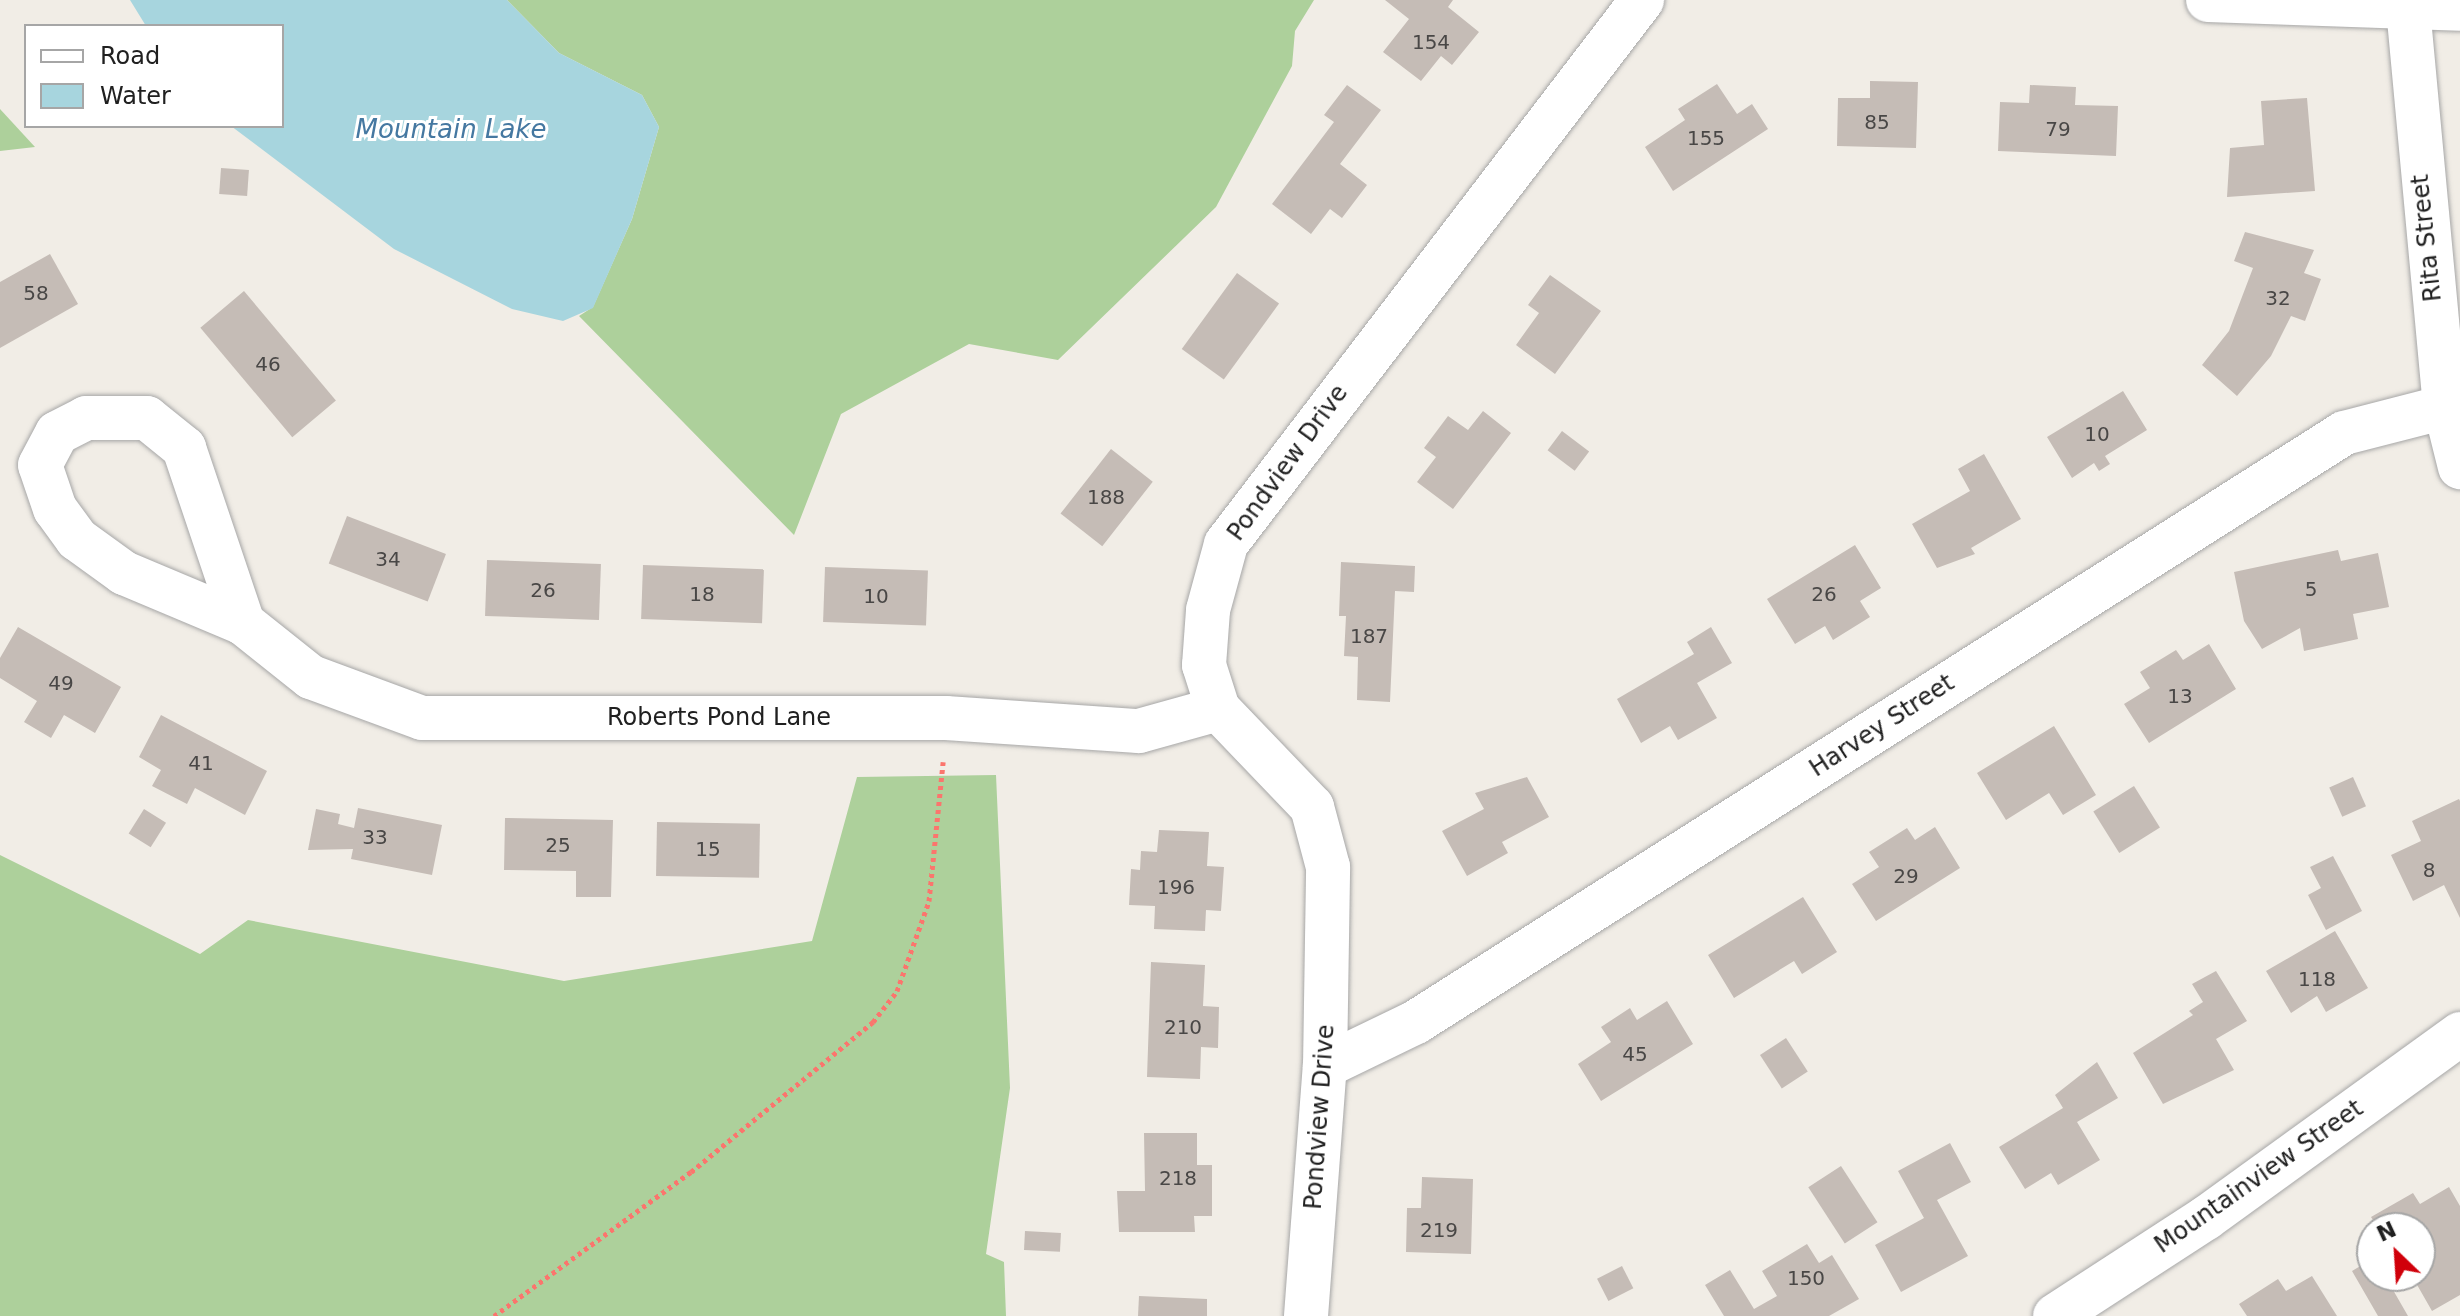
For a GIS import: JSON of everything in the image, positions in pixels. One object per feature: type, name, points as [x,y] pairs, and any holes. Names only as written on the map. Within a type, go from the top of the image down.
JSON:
[{"type":"street","name":"Pondview Drive","points":[[1306,1316],[1325,1066],[1328,867],[1312,807],[1218,709],[1204,665],[1226,544],[1642,0]]},
{"type":"street","points":[[2208,0],[2460,9]]},
{"type":"street","name":"Rita Street","points":[[2408,8],[2445,407],[2460,467]]},
{"type":"street","name":"Harvey Street","points":[[1325,1066],[1430,1013],[2344,433],[2445,407]]},
{"type":"street","name":"Roberts Pond Lane","points":[[243,623],[184,448],[138,416],[86,418],[57,433],[40,465],[55,509],[77,539],[124,573],[243,623],[311,677],[422,718],[946,718],[1139,731],[1218,709]]},
{"type":"street","name":"Mountainview Street","points":[[2055,1316],[2206,1218],[2460,1034]]},
{"type":"path","points":[[494,1316],[691,1172],[889,1002],[929,901],[946,718]]},
{"type":"green space","points":[[507,0],[1314,0],[1295,31],[1292,66],[1216,207],[1058,360],[969,344],[841,414],[794,535],[579,316],[593,307],[632,219],[659,127],[642,95],[559,53]]},
{"type":"green space","points":[[0,109],[35,147],[0,151]]},
{"type":"green space","points":[[996,775],[1010,1088],[986,1254],[1004,1262],[1006,1316],[0,1316],[0,855],[200,954],[248,920],[564,981],[812,941],[857,777]]},
{"type":"water","name":"Mountain Lake","points":[[130,0],[507,0],[559,53],[642,95],[659,127],[632,219],[593,308],[563,321],[512,309],[394,249],[234,128],[284,128],[284,24],[145,24]]},
{"type":"building","points":[[1385,0],[1453,0],[1448,7],[1479,32],[1452,65],[1441,56],[1421,81],[1383,52],[1409,19]]},
{"type":"building","points":[[1870,81],[1918,82],[1916,148],[1837,146],[1838,98],[1870,98]]},
{"type":"building","points":[[1717,84],[1737,114],[1752,104],[1768,129],[1673,191],[1645,147],[1685,120],[1678,109]]},
{"type":"building","points":[[1347,85],[1381,110],[1340,164],[1367,185],[1342,218],[1330,209],[1311,234],[1272,204],[1334,122],[1324,115]]},
{"type":"building","points":[[2030,85],[2076,87],[2075,105],[2118,106],[2116,156],[1998,151],[2000,102],[2029,103]]},
{"type":"building","points":[[2307,98],[2315,191],[2227,197],[2230,148],[2264,145],[2261,101]]},
{"type":"building","points":[[221,168],[249,170],[247,196],[219,194]]},
{"type":"building","points":[[2245,232],[2314,250],[2304,273],[2321,279],[2305,321],[2291,316],[2271,356],[2237,396],[2202,365],[2229,331],[2253,268],[2234,261]]},
{"type":"building","points":[[50,254],[78,304],[0,348],[0,282]]},
{"type":"building","points":[[1237,273],[1279,304],[1224,380],[1182,349]]},
{"type":"building","points":[[1550,275],[1601,311],[1555,374],[1516,345],[1539,313],[1528,305]]},
{"type":"building","points":[[244,291],[336,401],[292,437],[200,328]]},
{"type":"building","points":[[2123,391],[2147,430],[2105,456],[2110,464],[2099,471],[2094,463],[2072,478],[2047,437]]},
{"type":"building","points":[[1483,411],[1511,433],[1453,509],[1417,482],[1436,457],[1424,448],[1448,416],[1468,430]]},
{"type":"building","points":[[1562,431],[1589,451],[1575,471],[1548,450]]},
{"type":"building","points":[[1111,449],[1153,482],[1102,546],[1061,514]]},
{"type":"building","points":[[1984,454],[2021,519],[1971,548],[1975,554],[1937,568],[1912,524],[1970,491],[1958,469]]},
{"type":"building","points":[[347,516],[446,554],[428,602],[329,564]]},
{"type":"building","points":[[1855,545],[1881,588],[1860,601],[1870,617],[1833,640],[1825,626],[1795,644],[1767,599]]},
{"type":"building","points":[[2338,550],[2341,561],[2378,553],[2389,607],[2353,614],[2358,639],[2304,651],[2300,628],[2262,649],[2244,621],[2234,572]]},
{"type":"building","points":[[487,560],[601,564],[599,620],[485,616]]},
{"type":"building","points":[[1341,562],[1415,566],[1414,592],[1395,591],[1390,702],[1357,700],[1358,657],[1344,656],[1346,616],[1339,616]]},
{"type":"building","points":[[643,565],[764,569],[762,623],[641,619]]},
{"type":"building","points":[[825,567],[928,571],[926,626],[823,622]]},
{"type":"building","points":[[18,627],[121,687],[95,733],[64,715],[51,738],[24,722],[37,701],[0,678],[0,658]]},
{"type":"building","points":[[1711,627],[1732,663],[1697,683],[1717,718],[1678,740],[1670,726],[1641,743],[1617,699],[1694,654],[1687,642]]},
{"type":"building","points":[[2209,644],[2236,689],[2149,743],[2124,704],[2150,688],[2140,672],[2176,650],[2183,660]]},
{"type":"building","points":[[161,715],[267,771],[245,815],[195,788],[187,804],[152,786],[161,770],[139,757]]},
{"type":"building","points":[[2054,726],[2096,795],[2063,815],[2049,793],[2006,820],[1977,773]]},
{"type":"building","points":[[1527,777],[1549,817],[1502,842],[1508,853],[1467,876],[1442,831],[1484,809],[1475,793]]},
{"type":"building","points":[[2353,777],[2366,806],[2342,817],[2329,788]]},
{"type":"building","points":[[2134,786],[2160,828],[2119,853],[2093,811]]},
{"type":"building","points":[[2459,799],[2460,918],[2444,885],[2413,901],[2391,855],[2421,841],[2412,821]]},
{"type":"building","points":[[358,808],[442,825],[432,875],[351,859],[353,849],[308,850],[316,809],[340,814],[338,824],[354,828]]},
{"type":"building","points":[[144,809],[166,823],[151,847],[129,834]]},
{"type":"building","points":[[505,818],[613,820],[611,897],[576,897],[576,871],[504,870]]},
{"type":"building","points":[[657,822],[760,824],[759,878],[656,876]]},
{"type":"building","points":[[1935,827],[1960,868],[1876,921],[1852,884],[1879,867],[1869,852],[1907,828],[1915,840]]},
{"type":"building","points":[[1159,830],[1209,832],[1207,866],[1224,867],[1221,911],[1206,910],[1205,931],[1154,929],[1155,906],[1129,905],[1131,869],[1140,870],[1141,851],[1157,852]]},
{"type":"building","points":[[2333,856],[2362,911],[2326,930],[2308,895],[2321,888],[2310,867]]},
{"type":"building","points":[[1803,897],[1837,952],[1802,974],[1794,961],[1734,998],[1708,955]]},
{"type":"building","points":[[2335,931],[2368,988],[2326,1012],[2317,996],[2291,1013],[2266,971]]},
{"type":"building","points":[[1151,962],[1205,965],[1203,1006],[1219,1007],[1218,1048],[1201,1047],[1200,1079],[1147,1077]]},
{"type":"building","points":[[2216,971],[2247,1021],[2216,1039],[2234,1070],[2163,1104],[2133,1053],[2193,1015],[2189,1011],[2203,1002],[2192,984]]},
{"type":"building","points":[[1667,1001],[1693,1044],[1601,1101],[1578,1064],[1611,1042],[1601,1027],[1630,1008],[1637,1020]]},
{"type":"building","points":[[1786,1038],[1808,1072],[1782,1088],[1760,1055]]},
{"type":"building","points":[[2097,1062],[2118,1098],[2077,1122],[2100,1160],[2058,1185],[2051,1173],[2025,1189],[1999,1147],[2063,1108],[2055,1095]]},
{"type":"building","points":[[1144,1133],[1197,1133],[1197,1165],[1212,1165],[1212,1216],[1194,1216],[1195,1232],[1119,1232],[1117,1191],[1145,1191]]},
{"type":"building","points":[[1950,1143],[1971,1182],[1937,1200],[1968,1256],[1901,1292],[1875,1245],[1924,1218],[1898,1171]]},
{"type":"building","points":[[1841,1166],[1877,1222],[1845,1243],[1808,1187]]},
{"type":"building","points":[[1422,1177],[1473,1179],[1471,1254],[1406,1252],[1407,1208],[1421,1208]]},
{"type":"building","points":[[2449,1187],[2460,1206],[2460,1295],[2432,1311],[2421,1292],[2436,1292],[2436,1212],[2380,1212],[2413,1193],[2420,1204]]},
{"type":"building","points":[[1025,1231],[1061,1233],[1060,1252],[1024,1250]]},
{"type":"building","points":[[1807,1244],[1819,1263],[1832,1255],[1859,1299],[1829,1316],[1724,1316],[1705,1285],[1730,1270],[1754,1309],[1777,1296],[1762,1271]]},
{"type":"building","points":[[1622,1266],[1633,1288],[1608,1301],[1597,1279]]},
{"type":"building","points":[[2312,1276],[2337,1316],[2247,1316],[2239,1304],[2278,1279],[2286,1291]]},
{"type":"building","points":[[2364,1292],[2394,1292],[2408,1316],[2378,1316]]},
{"type":"building","points":[[1139,1296],[1207,1299],[1207,1316],[1138,1316]]}]
